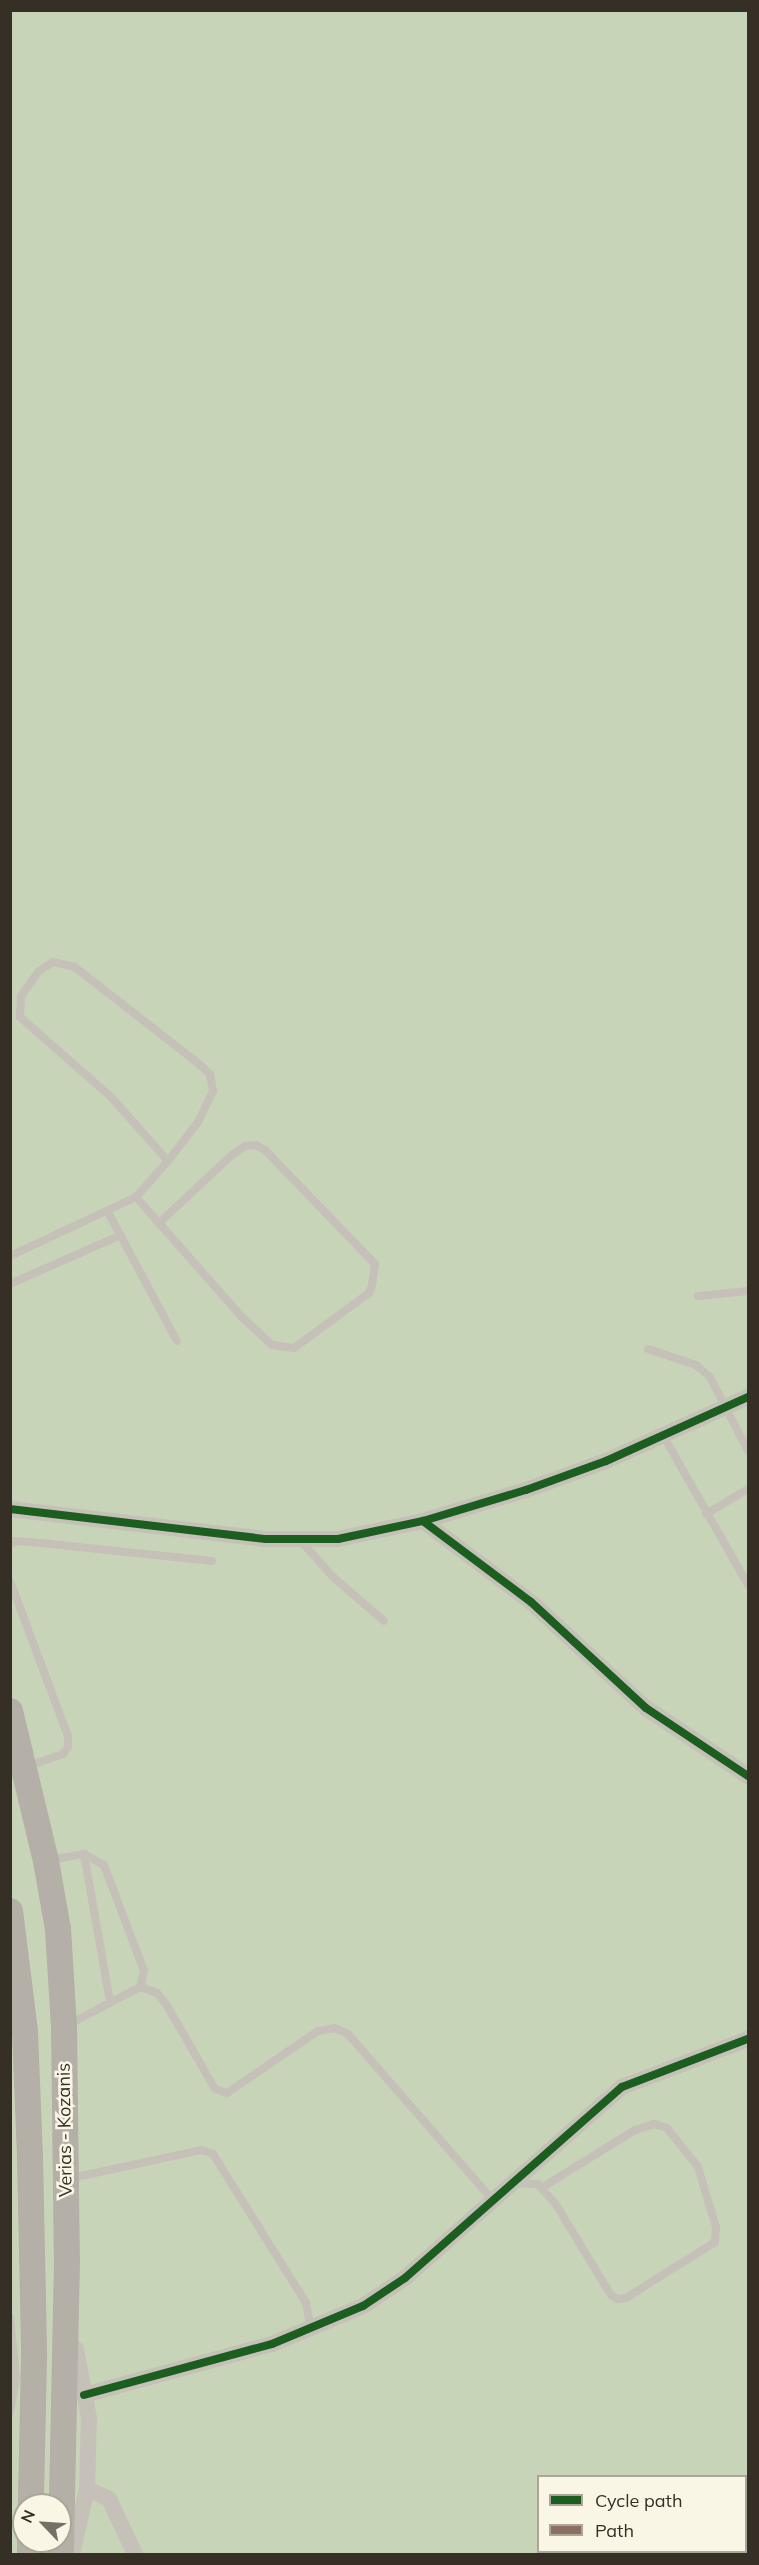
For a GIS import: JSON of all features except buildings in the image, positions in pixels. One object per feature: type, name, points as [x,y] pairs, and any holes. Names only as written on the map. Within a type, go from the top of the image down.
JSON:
[{"type":"main road","name":"Verias - Kozanis","points":[[10,1711],[46,1861],[57,1929],[64,2026],[67,2260],[62,2554]]},
{"type":"main road","name":"Verias - Kozanis","points":[[10,1911],[25,2032],[25,2356],[31,2493]]},
{"type":"street","points":[[10,1509],[301,1540],[338,1539],[423,1521],[525,1490],[664,1437],[748,1397]]},
{"type":"street","points":[[423,1521],[531,1602],[646,1708],[748,1776]]},
{"type":"street","points":[[84,2395],[311,2331],[363,2306],[405,2278],[621,2087],[748,2039]]},
{"type":"street","points":[[67,2260],[78,2370],[89,2418],[87,2489],[72,2554]]},
{"type":"street","points":[[87,2489],[109,2499],[135,2554]]},
{"type":"lane","points":[[10,1256],[136,1197],[168,1161],[209,1101],[213,1091],[210,1074],[75,967],[53,962],[39,971],[21,996],[20,1017],[110,1095],[168,1161]]},
{"type":"lane","points":[[136,1197],[242,1317],[272,1345],[283,1349],[294,1348],[369,1293],[372,1286],[375,1264],[265,1150],[256,1145],[244,1146],[233,1154],[159,1222]]},
{"type":"lane","points":[[108,1212],[177,1341]]},
{"type":"lane","points":[[10,1284],[120,1234]]},
{"type":"lane","points":[[698,1296],[748,1291]]},
{"type":"lane","points":[[648,1349],[696,1365],[710,1377],[748,1451]]},
{"type":"lane","points":[[664,1437],[748,1584]]},
{"type":"lane","points":[[706,1514],[748,1489]]},
{"type":"lane","points":[[301,1540],[333,1577],[384,1621]]},
{"type":"lane","points":[[10,1545],[15,1541],[31,1542],[212,1561]]},
{"type":"lane","points":[[10,1581],[68,1736],[68,1747],[63,1754],[25,1767]]},
{"type":"lane","points":[[84,1854],[110,2002]]},
{"type":"lane","points":[[46,1861],[84,1854],[95,1857],[110,1874],[142,1960],[144,1979],[140,1987],[110,2002],[93,2015],[64,2026]]},
{"type":"lane","points":[[140,1987],[157,1993],[166,2004],[210,2082],[215,2089],[227,2093],[318,2031],[335,2028],[348,2034],[492,2199]]},
{"type":"lane","points":[[507,2186],[521,2181],[541,2188],[611,2295],[618,2299],[626,2298],[715,2242],[716,2227],[698,2167],[667,2128],[654,2124],[635,2130],[541,2188]]},
{"type":"lane","points":[[66,2179],[201,2150],[213,2154],[306,2303],[311,2331]]},
{"type":"lane","points":[[10,2317],[25,2356],[10,2412]]},
{"type":"green space","points":[[11,11],[748,11],[748,2554],[11,2554]]},
{"type":"cycle path","points":[[10,1509],[266,1539],[338,1539],[423,1521],[526,1490],[606,1461],[748,1397]]},
{"type":"cycle path","points":[[423,1521],[531,1602],[646,1708],[748,1776]]},
{"type":"cycle path","points":[[84,2395],[272,2344],[363,2306],[405,2278],[622,2087],[748,2039]]}]
